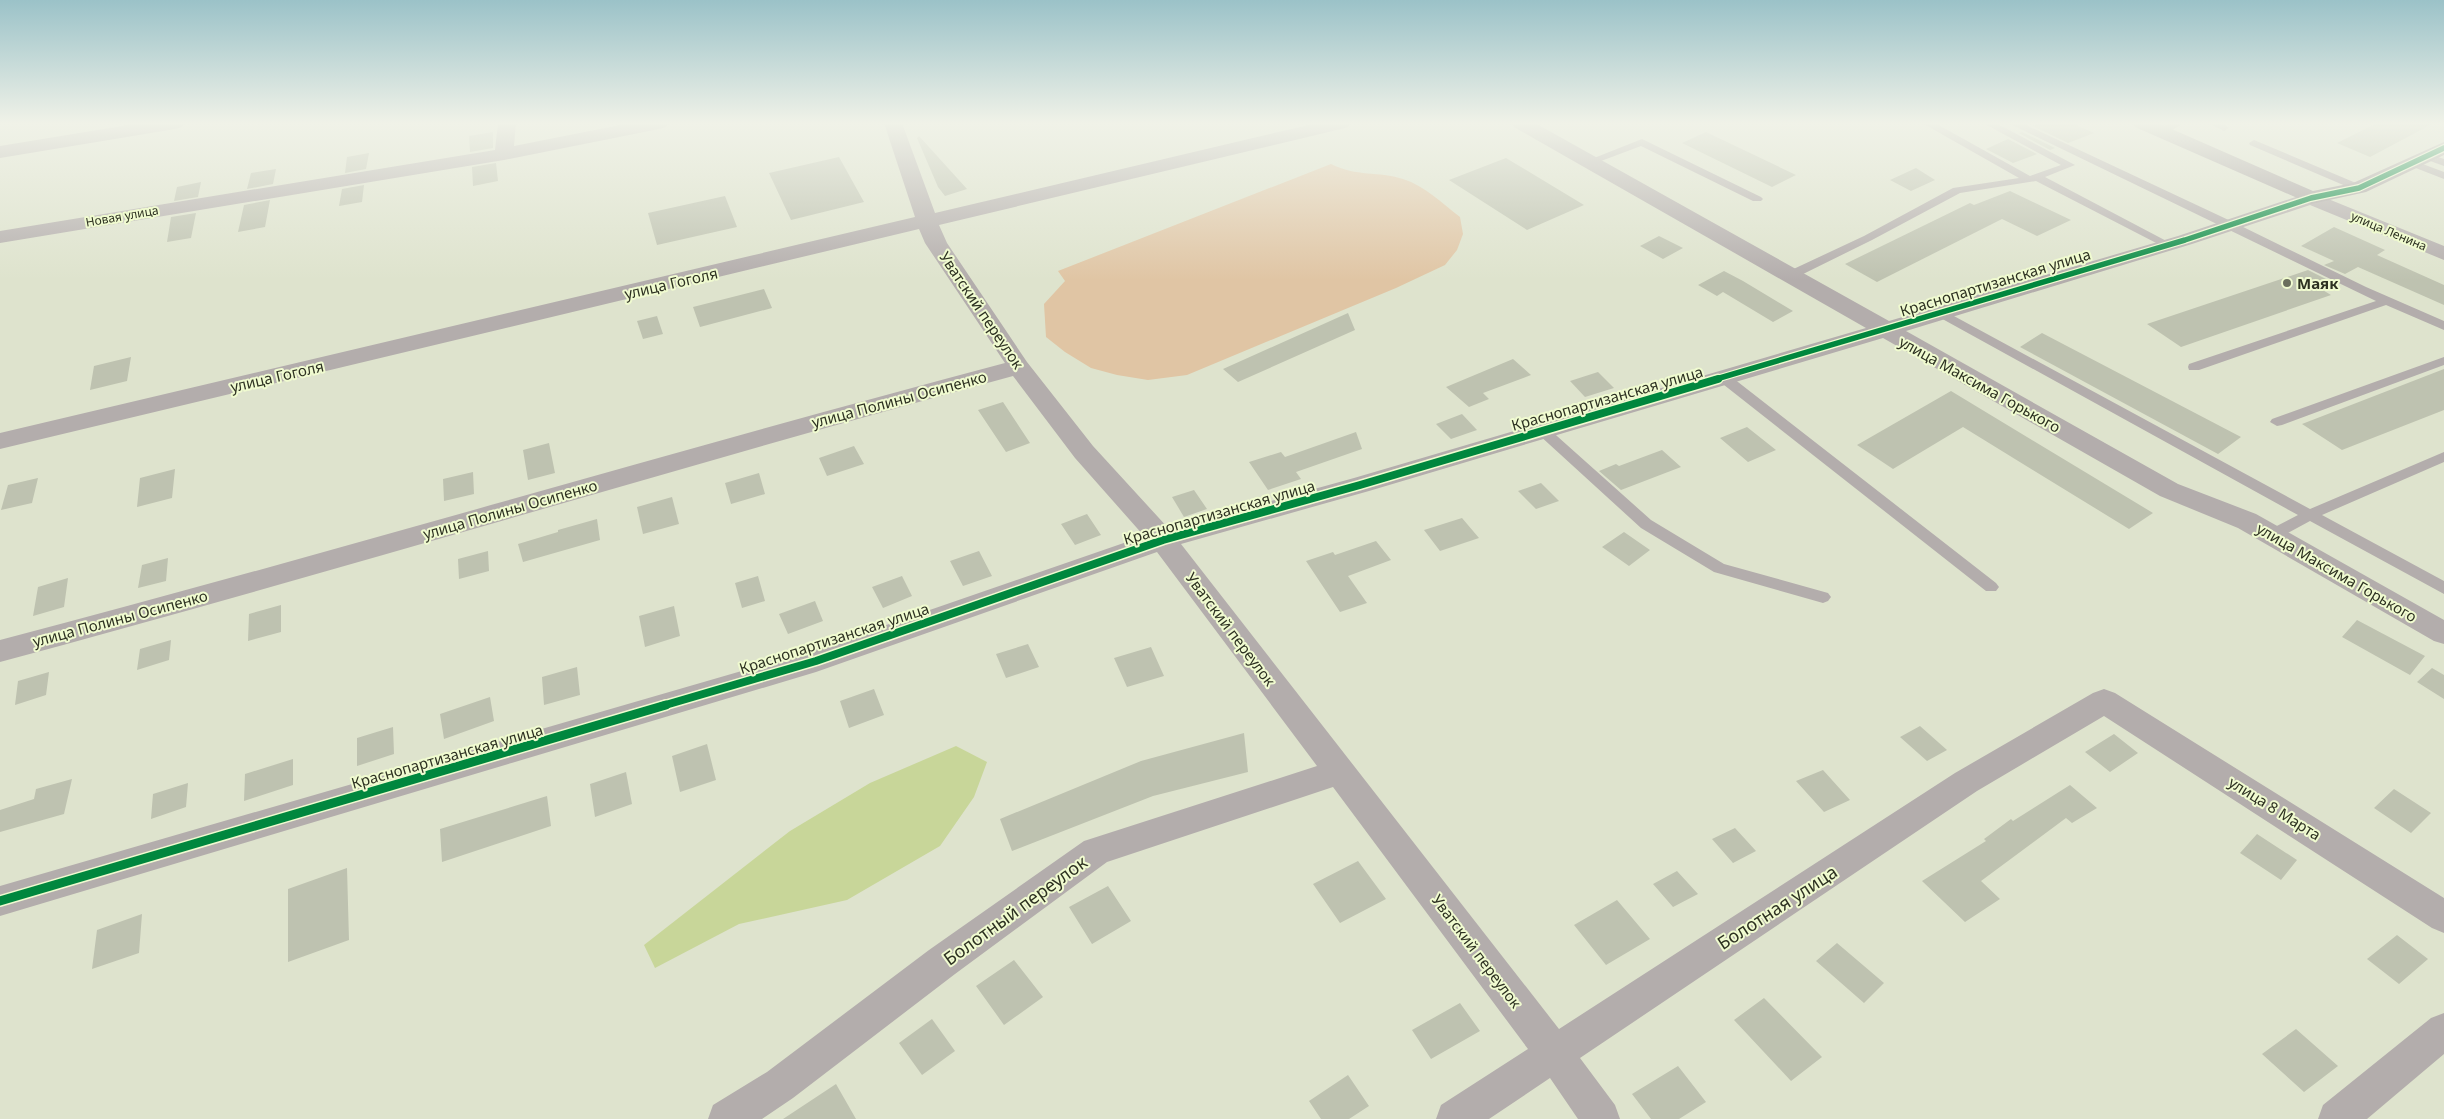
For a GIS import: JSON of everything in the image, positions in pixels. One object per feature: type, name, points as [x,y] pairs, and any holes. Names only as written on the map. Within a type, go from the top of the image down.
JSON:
[{"type":"street","name":"Новая улица","points":[[0,237],[375,175]]},
{"type":"street","name":"Уватский переулок","points":[[912,175],[926,222],[936,243],[1019,367],[1084,452],[1163,540],[1555,1054],[1601,1119]]},
{"type":"street","name":"улица Гоголя","points":[[0,441],[1122,175]]},
{"type":"street","name":"улица Максима Горького","points":[[1612,175],[2168,490],[2247,521],[2444,633]]},
{"type":"street","name":"улица Ленина","points":[[2260,175],[2444,254]]},
{"type":"street","name":"Краснопартизанская улица","points":[[0,901],[816,661],[1163,540],[1724,378],[2168,245],[2312,198],[2359,188],[2389,175]]},
{"type":"street","name":"улица Полины Осипенко","points":[[0,651],[339,558],[826,418],[1019,367]]},
{"type":"street","name":"улица 8 Марта","points":[[2104,701],[2444,917]]},
{"type":"street","name":"Болотная улица","points":[[1455,1119],[1966,782],[2104,701]]},
{"type":"street","name":"Болотный переулок","points":[[727,1119],[780,1085],[942,962],[1096,851],[1340,772]]},
{"type":"street","points":[[2337,1119],[2444,1031]]},
{"type":"lane","points":[[1709,175],[1757,199]]},
{"type":"lane","points":[[2028,175],[2168,245]]},
{"type":"lane","points":[[1790,276],[1868,238],[1957,190],[2041,175]]},
{"type":"lane","points":[[2124,175],[2387,301],[2444,326]]},
{"type":"lane","points":[[2329,175],[2359,188]]},
{"type":"lane","points":[[2194,367],[2387,301]]},
{"type":"lane","points":[[1941,313],[2444,588]]},
{"type":"lane","points":[[2276,422],[2444,361]]},
{"type":"lane","points":[[1724,378],[1991,587]]},
{"type":"lane","points":[[1543,431],[1646,524],[1719,568],[1823,597]]},
{"type":"lane","points":[[2272,535],[2309,515],[2444,457]]},
{"type":"shaded area","points":[[1302,175],[1386,175],[1403,179],[1426,190],[1460,217],[1463,234],[1457,250],[1445,265],[1396,288],[1187,375],[1148,380],[1091,368],[1065,352],[1046,337],[1044,304],[1065,281],[1058,271]]},
{"type":"shaded area","points":[[956,746],[987,762],[974,797],[940,846],[847,900],[739,924],[655,968],[644,945],[790,831],[870,783]]},
{"type":"building","points":[[250,175],[275,175],[273,184],[247,189]]},
{"type":"building","points":[[472,175],[497,175],[498,181],[473,186]]},
{"type":"building","points":[[770,175],[849,175],[864,202],[791,220]]},
{"type":"building","points":[[933,175],[955,175],[967,189],[945,196],[938,187]]},
{"type":"building","points":[[1461,175],[1535,175],[1584,205],[1527,230],[1449,180]]},
{"type":"building","points":[[1748,175],[1796,175],[1772,187]]},
{"type":"building","points":[[1900,175],[1927,175],[1935,180],[1911,191],[1890,180]]},
{"type":"building","points":[[201,182],[198,197],[174,201],[177,187]]},
{"type":"building","points":[[364,185],[362,202],[339,206],[342,189]]},
{"type":"building","points":[[2010,191],[2071,220],[2037,236],[2002,219],[1877,282],[1845,264],[1970,203],[1974,205]]},
{"type":"building","points":[[725,196],[737,227],[657,245],[648,213]]},
{"type":"building","points":[[270,200],[265,227],[238,232],[244,205]]},
{"type":"building","points":[[196,213],[191,238],[167,242],[171,217]]},
{"type":"building","points":[[2334,227],[2385,250],[2377,255],[2444,285],[2444,305],[2358,267],[2345,274],[2324,265],[2334,261],[2301,246]]},
{"type":"building","points":[[1659,236],[1683,248],[1663,259],[1640,246]]},
{"type":"building","points":[[2308,270],[2332,282],[2321,289],[2331,295],[2181,347],[2147,324]]},
{"type":"building","points":[[1724,271],[1793,311],[1773,322],[1723,292],[1717,296],[1698,285]]},
{"type":"building","points":[[764,289],[772,308],[700,327],[693,307]]},
{"type":"building","points":[[1348,313],[1355,330],[1238,382],[1223,369]]},
{"type":"building","points":[[657,316],[663,334],[643,339],[637,321]]},
{"type":"building","points":[[2042,333],[2241,437],[2218,454],[2020,347]]},
{"type":"building","points":[[131,357],[127,381],[90,390],[94,366]]},
{"type":"building","points":[[1513,359],[1531,375],[1483,393],[1489,399],[1469,407],[1446,387]]},
{"type":"building","points":[[2444,369],[2444,410],[2342,450],[2302,424]]},
{"type":"building","points":[[1598,372],[1614,388],[1585,397],[1570,381]]},
{"type":"building","points":[[1951,391],[2153,513],[2129,529],[1963,427],[1893,469],[1857,445]]},
{"type":"building","points":[[1003,402],[1030,443],[1006,452],[978,410]]},
{"type":"building","points":[[1462,414],[1477,430],[1451,439],[1436,424]]},
{"type":"building","points":[[1747,427],[1776,450],[1748,462],[1720,438]]},
{"type":"building","points":[[1356,432],[1362,449],[1296,472],[1301,479],[1268,490],[1249,462],[1281,452],[1285,457]]},
{"type":"building","points":[[549,443],[555,473],[528,480],[523,450]]},
{"type":"building","points":[[854,446],[864,464],[827,476],[819,458]]},
{"type":"building","points":[[1662,450],[1681,467],[1621,490],[1599,471],[1616,464],[1619,466]]},
{"type":"building","points":[[175,469],[172,498],[137,507],[140,478]]},
{"type":"building","points":[[473,472],[474,494],[444,501],[443,479]]},
{"type":"building","points":[[759,473],[765,494],[731,504],[725,483]]},
{"type":"building","points":[[38,478],[32,503],[1,510],[8,485]]},
{"type":"building","points":[[1541,483],[1559,501],[1536,509],[1518,491]]},
{"type":"building","points":[[1194,490],[1207,509],[1184,517],[1172,497]]},
{"type":"building","points":[[672,497],[679,524],[643,534],[637,507]]},
{"type":"building","points":[[1087,514],[1101,535],[1075,545],[1061,524]]},
{"type":"building","points":[[1462,518],[1479,538],[1440,551],[1424,530]]},
{"type":"building","points":[[597,519],[600,540],[523,562],[518,544]]},
{"type":"building","points":[[1624,532],[1650,550],[1629,566],[1602,547]]},
{"type":"building","points":[[1376,541],[1391,560],[1348,576],[1367,603],[1340,612],[1306,561],[1333,552],[1335,555]]},
{"type":"building","points":[[488,551],[489,571],[459,579],[458,559]]},
{"type":"building","points":[[979,551],[992,576],[963,586],[950,561]]},
{"type":"building","points":[[168,558],[166,581],[138,588],[142,565]]},
{"type":"building","points":[[758,576],[765,601],[742,608],[735,583]]},
{"type":"building","points":[[902,576],[912,596],[883,608],[872,587]]},
{"type":"building","points":[[68,578],[64,607],[33,616],[38,587]]},
{"type":"building","points":[[815,601],[823,621],[788,634],[779,614]]},
{"type":"building","points":[[281,605],[281,632],[248,641],[249,614]]},
{"type":"building","points":[[674,606],[680,636],[645,647],[639,616]]},
{"type":"building","points":[[2357,620],[2425,656],[2410,675],[2342,637]]},
{"type":"building","points":[[171,640],[169,660],[137,670],[140,649]]},
{"type":"building","points":[[1028,644],[1039,667],[1006,678],[996,654]]},
{"type":"building","points":[[1151,647],[1164,676],[1127,687],[1114,658]]},
{"type":"building","points":[[577,667],[580,695],[544,705],[542,677]]},
{"type":"building","points":[[2432,668],[2444,675],[2444,699],[2417,682]]},
{"type":"building","points":[[49,672],[46,695],[15,705],[18,681]]},
{"type":"building","points":[[874,689],[884,715],[849,728],[840,701]]},
{"type":"building","points":[[490,697],[494,721],[444,739],[440,714]]},
{"type":"building","points":[[1920,726],[1947,750],[1927,761],[1900,737]]},
{"type":"building","points":[[393,727],[394,754],[357,766],[357,738]]},
{"type":"building","points":[[1244,733],[1248,772],[1153,796],[1012,851],[1000,819],[1141,761]]},
{"type":"building","points":[[2114,734],[2138,753],[2110,772],[2085,752]]},
{"type":"building","points":[[707,744],[716,780],[680,792],[672,756]]},
{"type":"building","points":[[293,759],[293,785],[244,801],[245,774]]},
{"type":"building","points":[[1823,770],[1850,800],[1824,812],[1796,781]]},
{"type":"building","points":[[626,772],[632,804],[595,817],[590,784]]},
{"type":"building","points":[[72,779],[64,814],[0,832],[0,810],[34,799],[36,789]]},
{"type":"building","points":[[188,783],[186,807],[151,819],[153,794]]},
{"type":"building","points":[[2070,785],[2097,808],[2072,823],[2066,818],[1981,881],[2000,899],[1965,922],[1922,881],[1986,841],[1984,839],[2011,819],[2013,821]]},
{"type":"building","points":[[2394,789],[2431,813],[2411,833],[2374,808]]},
{"type":"building","points":[[547,796],[551,826],[442,862],[440,829]]},
{"type":"building","points":[[1735,828],[1756,851],[1733,863],[1712,839]]},
{"type":"building","points":[[2257,834],[2297,860],[2281,880],[2240,853]]},
{"type":"building","points":[[1358,861],[1386,899],[1340,923],[1313,884]]},
{"type":"building","points":[[347,868],[349,940],[288,962],[288,889]]},
{"type":"building","points":[[1677,871],[1698,894],[1673,907],[1653,884]]},
{"type":"building","points":[[1108,886],[1131,921],[1092,944],[1069,907]]},
{"type":"building","points":[[1617,900],[1650,939],[1606,965],[1574,925]]},
{"type":"building","points":[[142,914],[139,953],[92,969],[97,930]]},
{"type":"building","points":[[2397,935],[2428,959],[2399,984],[2367,959]]},
{"type":"building","points":[[1837,943],[1884,983],[1864,1003],[1816,961]]},
{"type":"building","points":[[1014,960],[1043,997],[1004,1025],[976,986]]},
{"type":"building","points":[[1764,998],[1822,1057],[1791,1081],[1734,1020]]},
{"type":"building","points":[[1460,1003],[1480,1031],[1431,1059],[1412,1030]]},
{"type":"building","points":[[932,1019],[955,1051],[922,1075],[899,1043]]},
{"type":"building","points":[[2296,1029],[2338,1066],[2304,1092],[2262,1054]]},
{"type":"building","points":[[1678,1066],[1706,1102],[1679,1119],[1651,1119],[1632,1094]]},
{"type":"building","points":[[1348,1075],[1369,1106],[1349,1119],[1321,1119],[1309,1101]]},
{"type":"building","points":[[836,1084],[856,1119],[783,1119]]},
{"type":"cycle path","points":[[0,901],[816,661],[1163,540],[1360,485],[1884,330],[2185,240],[2311,198],[2359,188],[2386,175]]},
{"type":"place","name":"Маяк","points":[[2287,283]]}]
